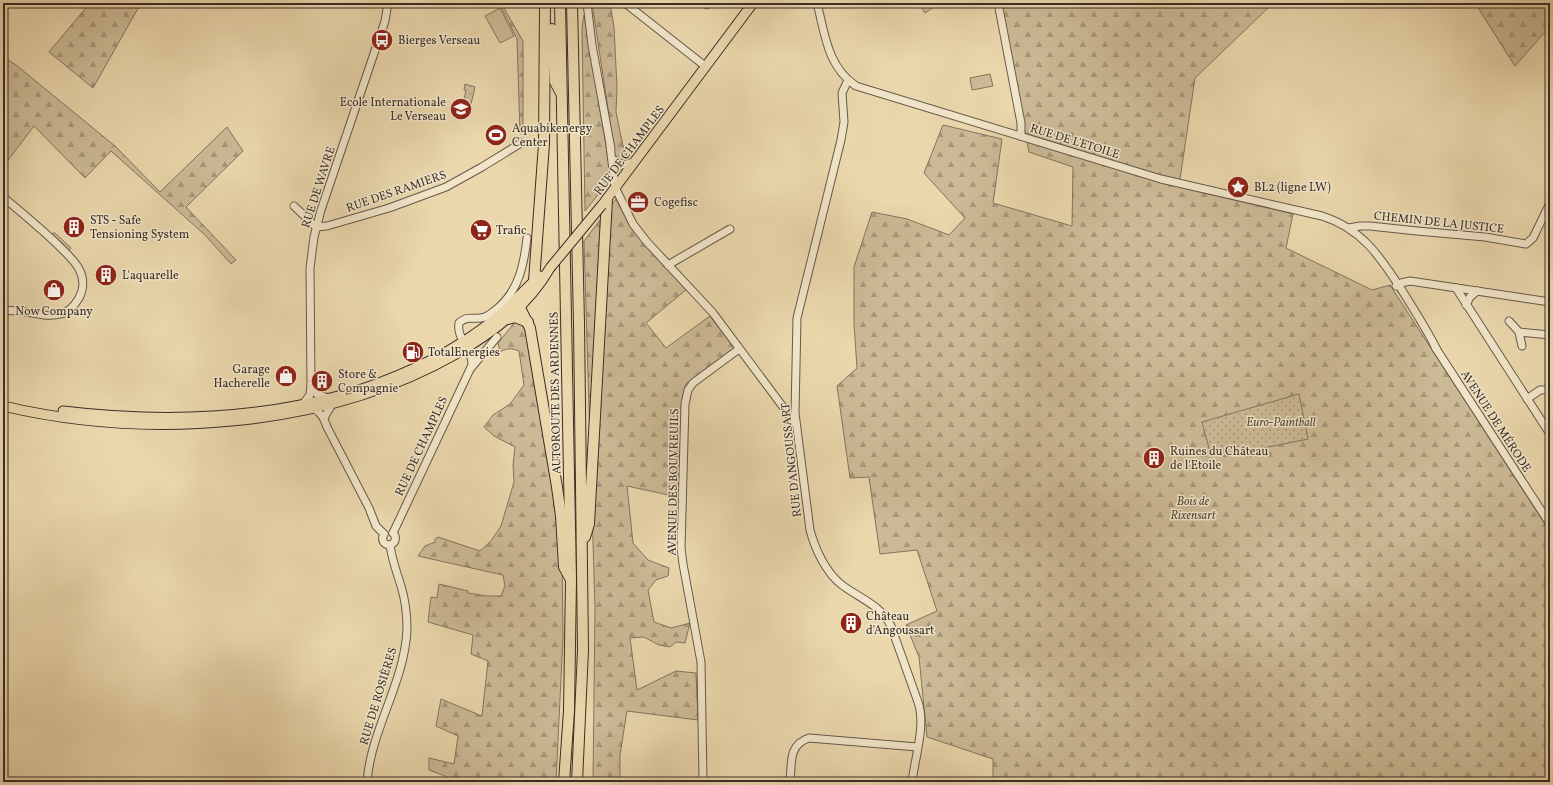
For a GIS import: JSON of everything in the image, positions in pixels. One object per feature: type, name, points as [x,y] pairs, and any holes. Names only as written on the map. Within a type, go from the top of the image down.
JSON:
[{"type":"highway","points":[[543,273],[537,253],[544,144],[545,3]]},
{"type":"highway","points":[[550,3],[555,82],[562,95]]},
{"type":"highway","name":"AUTOROUTE DES ARDENNES","points":[[560,3],[571,579],[569,711],[564,782]]},
{"type":"highway","name":"AUTOROUTE DES ARDENNES","points":[[572,3],[583,650],[577,782]]},
{"type":"highway","points":[[582,547],[589,524],[604,202]]},
{"type":"highway","points":[[537,253],[543,273]]},
{"type":"highway","points":[[520,308],[530,328],[557,487],[561,516],[564,567],[571,579]]},
{"type":"highway","points":[[508,319],[515,317],[528,322]]},
{"type":"main road","name":"RUE DE CHAMPLES","points":[[543,273],[604,202],[753,3]]},
{"type":"main road","points":[[465,344],[508,319],[520,308],[521,300],[543,273]]},
{"type":"main road","points":[[3,400],[16,406],[85,420],[165,424],[266,417],[388,387],[436,365],[465,344],[495,319],[543,273]]},
{"type":"main road","points":[[3,406],[16,406],[87,414],[166,418],[223,415],[303,404],[314,405]]},
{"type":"street","name":"RUE DE WAVRE","points":[[303,404],[310,395],[311,385],[310,268],[316,227],[385,21],[388,3]]},
{"type":"street","points":[[587,3],[592,45],[610,145],[615,187],[633,224],[647,242],[713,313],[795,423]]},
{"type":"street","points":[[625,3],[705,66]]},
{"type":"street","name":"RUE DE L'ETOILE","points":[[817,3],[833,60],[842,74],[856,86],[1161,179],[1335,220],[1349,228],[1363,239],[1381,258],[1397,286]]},
{"type":"street","points":[[998,3],[1021,123],[1022,136]]},
{"type":"street","name":"RUE D'ANGOUSSART","points":[[848,80],[842,93],[844,122],[841,140],[797,318],[795,423],[812,536],[821,559],[835,579],[842,586],[874,606],[884,614],[890,622],[920,708],[921,726],[912,782]]},
{"type":"street","name":"RUE DES RAMIERS","points":[[316,227],[327,226],[389,208],[446,187],[521,143]]},
{"type":"street","points":[[610,145],[621,179]]},
{"type":"street","points":[[614,160],[623,165],[634,162]]},
{"type":"street","points":[[3,197],[48,235],[68,255],[78,267],[83,283],[82,293],[78,300],[72,307],[63,313],[52,316],[20,310],[3,311]]},
{"type":"street","name":"CHEMIN DE LA JUSTICE","points":[[1349,228],[1370,226],[1485,236],[1526,244],[1533,238],[1550,203]]},
{"type":"street","points":[[294,206],[316,227]]},
{"type":"street","points":[[668,265],[730,229]]},
{"type":"street","name":"RUE DE CHAMPLES","points":[[390,545],[395,540],[393,533],[470,370],[472,360],[458,331],[459,323],[467,317],[484,318],[504,302],[512,292],[524,264],[527,238]]},
{"type":"street","points":[[1397,286],[1410,281],[1550,302]]},
{"type":"street","name":"AVENUE DE MÉRODE","points":[[1397,286],[1550,524]]},
{"type":"street","points":[[1456,288],[1550,434]]},
{"type":"street","points":[[1466,305],[1470,297],[1477,291]]},
{"type":"street","points":[[1509,321],[1519,332],[1522,346]]},
{"type":"street","points":[[1519,332],[1550,334]]},
{"type":"street","name":"RUE DE CHAMPLES","points":[[470,370],[497,338]]},
{"type":"street","name":"AVENUE DES BOUVREUILS","points":[[703,782],[701,662],[681,548],[685,404],[688,390],[693,383],[739,349]]},
{"type":"street","points":[[311,385],[317,394],[332,401],[324,418]]},
{"type":"street","points":[[1527,399],[1540,390],[1550,390]]},
{"type":"street","points":[[314,405],[324,418],[327,427],[376,526],[384,534]]},
{"type":"street","points":[[384,534],[388,532],[393,533]]},
{"type":"street","points":[[384,534],[382,537],[383,542],[390,545]]},
{"type":"street","name":"RUE DE ROSIÈRES","points":[[367,782],[372,750],[398,678],[407,628],[402,589],[392,559],[390,545]]},
{"type":"street","points":[[790,782],[792,754],[795,745],[801,740],[809,738],[917,747]]},
{"type":"green space","points":[[90,3],[141,3],[93,88],[49,52]]},
{"type":"green space","points":[[499,3],[501,3],[523,41],[523,133],[520,133],[517,39]]},
{"type":"green space","points":[[592,3],[610,3],[614,28],[617,87],[616,112],[623,146],[627,156],[627,160],[621,162],[615,155]]},
{"type":"green space","points":[[697,3],[724,3],[706,9]]},
{"type":"green space","points":[[919,3],[940,3],[925,13]]},
{"type":"green space","name":"Bois de Rixensart","points":[[1001,3],[1263,3],[1268,8],[1195,78],[1179,186],[1293,214],[1286,248],[1372,290],[1390,285],[1550,532],[1550,782],[993,782],[993,759],[927,737],[919,657],[906,625],[937,611],[917,550],[880,554],[869,477],[850,478],[837,386],[857,368],[854,324],[854,267],[872,212],[907,219],[949,235],[965,218],[924,173],[943,125],[1002,139],[993,203],[1072,226],[1073,167],[1029,152]]},
{"type":"green space","points":[[1475,3],[1550,3],[1550,34],[1546,31],[1515,66]]},
{"type":"green space","points":[[500,8],[514,36],[500,43],[485,16]]},
{"type":"green space","points":[[584,15],[610,170],[605,186],[585,211],[582,28]]},
{"type":"green space","points":[[3,57],[16,65],[115,146],[160,192],[227,127],[243,151],[186,207],[236,260],[231,264],[205,235],[111,151],[85,178],[34,126],[3,167]]},
{"type":"green space","points":[[990,74],[993,86],[972,90],[970,78]]},
{"type":"green space","points":[[465,84],[475,87],[471,104],[463,102],[466,91],[464,90]]},
{"type":"green space","points":[[616,199],[627,220],[637,234],[687,289],[646,323],[666,348],[710,316],[735,348],[690,381],[683,394],[678,497],[627,486],[633,543],[648,560],[669,568],[668,576],[656,580],[648,590],[654,622],[671,628],[690,623],[685,643],[676,642],[670,647],[659,645],[644,637],[630,638],[637,690],[676,671],[696,673],[698,720],[627,711],[620,755],[620,782],[593,782],[595,608],[584,241]]},
{"type":"green space","points":[[53,233],[55,233],[71,248],[69,251],[52,236]]},
{"type":"green space","points":[[515,322],[522,324],[526,332],[550,464],[562,549],[563,637],[556,782],[444,782],[445,776],[429,770],[429,758],[454,764],[458,736],[436,726],[441,699],[482,716],[488,661],[471,654],[473,635],[428,622],[431,597],[437,598],[439,584],[468,591],[468,593],[487,596],[501,596],[505,586],[503,575],[418,556],[425,546],[435,542],[435,539],[438,537],[480,551],[491,541],[501,526],[514,482],[513,465],[515,447],[494,436],[484,427],[493,415],[510,404],[524,385],[519,351],[509,349],[500,352],[498,343]]},
{"type":"green space","name":"Euro-Paintball","points":[[1299,394],[1308,439],[1224,456],[1210,452],[1202,422]]},
{"type":"place","name":"Bierges Verseau","points":[[382,40]]},
{"type":"place","name":"Ecole Internationale Le Verseau","points":[[461,109]]},
{"type":"place","name":"Aquabikenergy Center","points":[[496,135]]},
{"type":"place","name":"BL2 (ligne LW)","points":[[1238,187]]},
{"type":"place","name":"Cogefisc","points":[[638,202]]},
{"type":"place","name":"STS - Safe Tensioning System","points":[[74,227]]},
{"type":"place","name":"Trafic","points":[[481,230]]},
{"type":"place","name":"L'aquarelle","points":[[106,275]]},
{"type":"place","name":"Now Company","points":[[54,290]]},
{"type":"place","name":"TotalEnergies","points":[[413,352]]},
{"type":"place","name":"Garage Hacherelle","points":[[286,376]]},
{"type":"place","name":"Store & Compagnie","points":[[322,381]]},
{"type":"place","name":"Ruines du Château de l'Etoile","points":[[1154,458]]},
{"type":"place","name":"Château d'Angoussart","points":[[851,623]]}]
